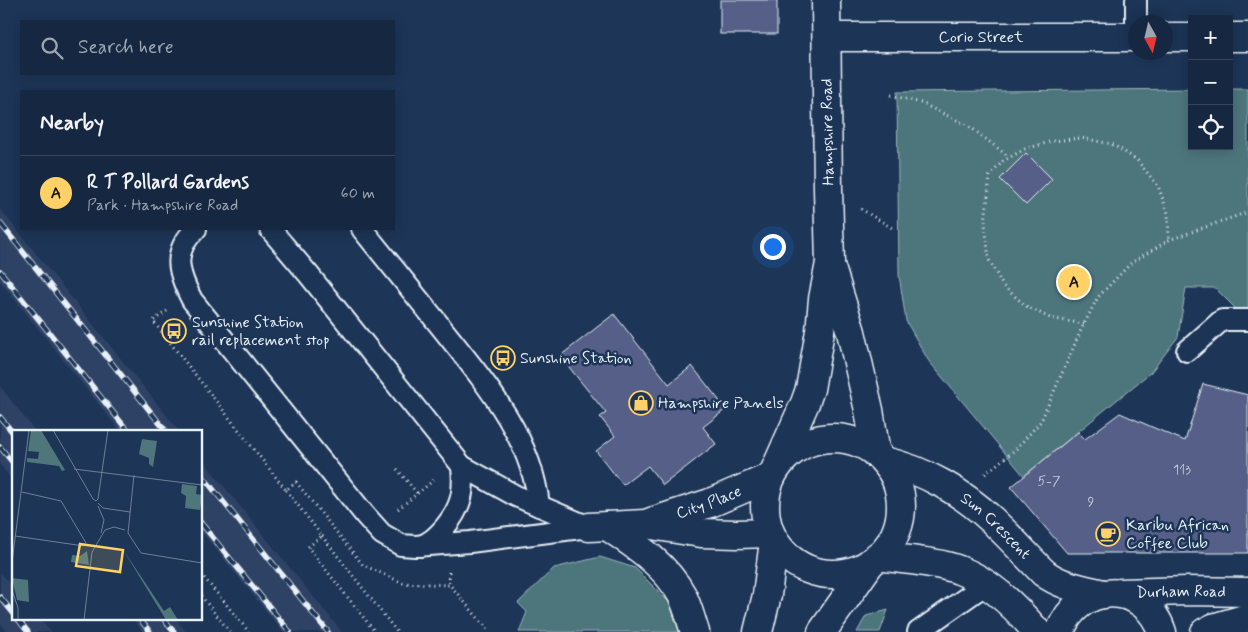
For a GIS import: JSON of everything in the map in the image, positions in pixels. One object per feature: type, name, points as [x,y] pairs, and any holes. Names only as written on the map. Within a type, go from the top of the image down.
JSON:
[{"type":"main road","name":"Hampshire Road","points":[[774,473],[810,389],[830,263],[826,0]]},
{"type":"main road","name":"Corio Street","points":[[827,37],[1128,37]]},
{"type":"main road","points":[[1173,37],[1188,37]]},
{"type":"main road","points":[[1233,37],[1248,37]]},
{"type":"main road","name":"Hampshire Road","points":[[830,263],[852,332],[880,458]]},
{"type":"main road","points":[[822,632],[874,559],[888,545],[900,518],[901,503],[898,488],[892,474],[880,458],[864,446],[851,441],[837,439],[823,439],[796,448],[785,457],[774,473],[765,496],[765,518],[772,537],[784,554],[796,564],[826,574],[842,574],[857,570],[874,559],[924,562],[958,569],[986,584],[1011,604],[1038,632]]},
{"type":"main road","name":"Sun Crescent","points":[[880,458],[913,469],[960,495],[992,520],[1052,579],[1060,583],[1109,594]]},
{"type":"main road","name":"City Place","points":[[645,524],[710,503],[774,473]]},
{"type":"main road","name":"City Place","points":[[598,527],[645,524],[701,533],[772,537]]},
{"type":"main road","points":[[598,527],[650,557],[668,576],[682,595],[695,632]]},
{"type":"main road","points":[[758,632],[767,595],[772,537]]},
{"type":"main road","name":"Durham Road","points":[[1109,594],[1187,591],[1248,592]]},
{"type":"main road","points":[[1060,632],[1067,617],[1079,604],[1095,595],[1109,594],[1124,595],[1134,598],[1143,604],[1157,620],[1162,632]]},
{"type":"main road","name":"Durham Road","points":[[1205,632],[1248,618]]},
{"type":"lane","points":[[1136,0],[1136,15]]},
{"type":"lane","points":[[195,230],[183,245],[179,257],[181,274],[192,300],[382,534],[402,545],[422,546],[435,538],[451,519],[460,502],[462,491],[460,464]]},
{"type":"lane","points":[[271,230],[460,464],[516,496],[598,527]]},
{"type":"lane","points":[[363,230],[492,392],[526,454],[536,483],[539,506]]},
{"type":"lane","points":[[1187,351],[1222,320],[1248,320]]},
{"type":"lane","points":[[416,546],[527,536],[598,527]]},
{"type":"lane","points":[[918,632],[986,584]]},
{"type":"path","points":[[891,95],[921,102],[969,126],[1009,157]]},
{"type":"path","points":[[1084,324],[1050,318],[1026,306],[1003,286],[989,260],[985,223],[990,176],[1003,161],[1025,149],[1053,141],[1081,138],[1112,144],[1137,160],[1158,186],[1168,213],[1169,240]]},
{"type":"path","points":[[960,495],[1017,448],[1041,421],[1098,297],[1131,263],[1169,240],[1248,212]]},
{"type":"path","points":[[189,294],[153,321],[397,632]]},
{"type":"path","points":[[382,534],[395,512],[416,493],[460,464]]},
{"type":"path","points":[[398,469],[416,493]]},
{"type":"path","points":[[286,490],[296,482],[363,565],[403,583],[450,585]]},
{"type":"path","points":[[322,536],[308,547],[375,632]]},
{"type":"path","points":[[446,544],[450,585],[490,632]]},
{"type":"path","points":[[202,575],[249,632]]},
{"type":"path","points":[[202,597],[230,632]]},
{"type":"shaded area","points":[[0,209],[178,430],[119,430],[0,281]]},
{"type":"shaded area","points":[[0,386],[34,430],[12,430],[12,480],[0,465]]},
{"type":"shaded area","points":[[202,459],[342,632],[283,632],[202,532]]},
{"type":"shaded area","points":[[0,572],[12,586],[12,620],[41,620],[51,632],[8,632],[0,623]]},
{"type":"shaded area","points":[[134,620],[177,620],[186,632],[143,632]]},
{"type":"green space","points":[[1188,89],[1188,150],[1233,150],[1233,89],[1248,89],[1248,313],[1240,313],[1215,288],[1186,288],[1178,337],[1151,372],[1024,476],[928,360],[906,321],[899,275],[897,92]]},
{"type":"green space","points":[[600,557],[635,568],[670,603],[679,632],[519,632],[527,612],[518,603],[554,568]]},
{"type":"green space","points":[[888,610],[880,632],[857,632],[866,616]]},
{"type":"building","points":[[720,0],[777,0],[777,34],[720,34]]},
{"type":"building","points":[[1026,153],[1052,179],[1026,205],[1000,179]]},
{"type":"building","points":[[614,314],[669,384],[692,366],[726,409],[703,427],[716,444],[663,485],[648,466],[623,485],[596,451],[615,436],[600,417],[606,413],[560,356]]},
{"type":"building","points":[[1203,384],[1248,395],[1248,553],[1067,553],[1011,487],[1078,432],[1085,439],[1120,413],[1185,441]]},
{"type":"railway","points":[[0,223],[165,430]]},
{"type":"railway","points":[[0,271],[127,430]]},
{"type":"railway","points":[[0,417],[12,432]]},
{"type":"railway","points":[[0,447],[12,462]]},
{"type":"railway","points":[[202,475],[328,632]]},
{"type":"railway","points":[[202,524],[290,632]]},
{"type":"railway","points":[[0,597],[12,612]]},
{"type":"railway","points":[[19,620],[28,632]]},
{"type":"railway","points":[[141,620],[150,632]]},
{"type":"railway","points":[[165,620],[174,632]]},
{"type":"place","name":"R T Pollard Gardens","points":[[1074,282]]},
{"type":"place","name":"Sunshine Station rail replacement stop","points":[[174,331]]},
{"type":"place","name":"Sunshine Station","points":[[503,358]]},
{"type":"place","name":"Hampshire Panels","points":[[641,403]]},
{"type":"place","name":"Karibu African Coffee Club","points":[[1108,534]]}]
